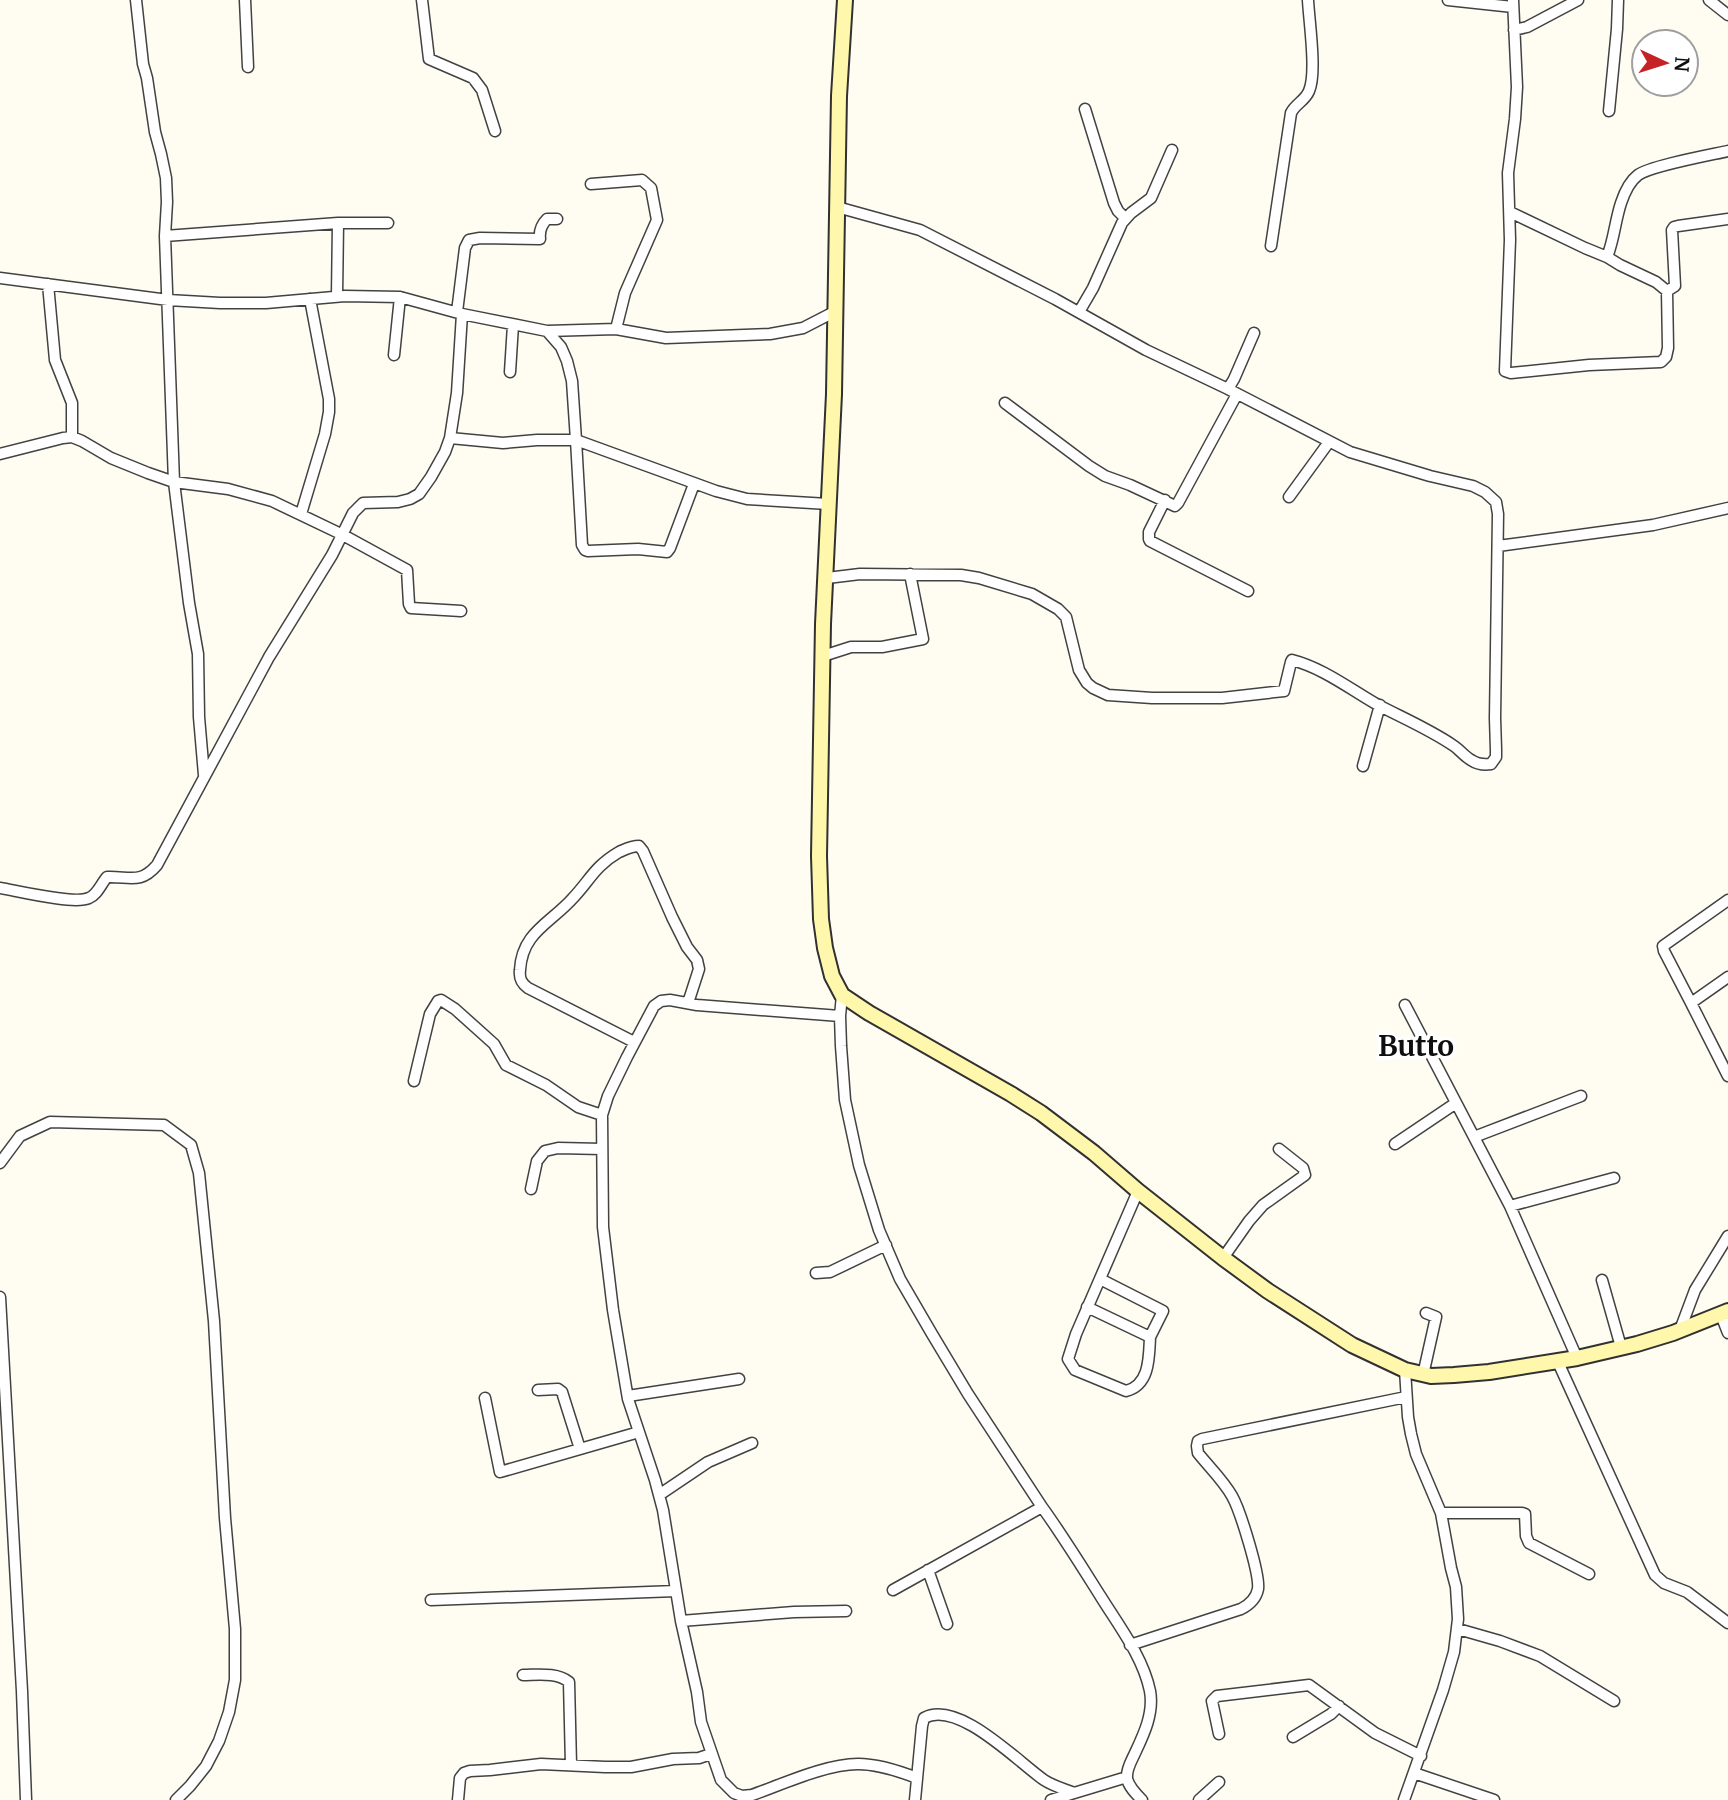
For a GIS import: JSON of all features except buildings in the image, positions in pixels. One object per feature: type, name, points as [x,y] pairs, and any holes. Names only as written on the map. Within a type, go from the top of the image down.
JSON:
[{"type":"street","points":[[136,0],[143,64],[166,178],[165,236],[174,482],[198,654],[199,717],[204,775]]},
{"type":"street","points":[[245,0],[248,67]]},
{"type":"street","points":[[422,0],[429,59],[473,78],[482,90],[495,131]]},
{"type":"street","points":[[845,0],[839,96],[834,394],[823,624],[819,856],[821,919],[825,948],[832,976],[842,995],[1041,1112],[1223,1258],[1352,1345],[1405,1370],[1423,1375],[1454,1376],[1577,1358],[1637,1345],[1724,1313],[1728,1333]]},
{"type":"street","points":[[1271,246],[1291,113],[1294,106],[1308,95],[1312,80],[1308,0]]},
{"type":"street","points":[[1448,0],[1513,4],[1517,87],[1509,159],[1510,240],[1504,370],[1661,362],[1666,357],[1667,291],[1656,282],[1607,257],[1510,212]]},
{"type":"street","points":[[1514,30],[1527,27],[1578,0]]},
{"type":"street","points":[[1609,111],[1618,0]]},
{"type":"street","points":[[1709,0],[1728,15]]},
{"type":"street","points":[[1085,109],[1114,203],[1125,218]]},
{"type":"street","points":[[1079,312],[1093,288],[1116,233],[1125,218],[1151,198],[1172,150]]},
{"type":"street","points":[[1607,257],[1621,204],[1636,177],[1643,172],[1728,151]]},
{"type":"street","points":[[592,184],[642,180],[651,188],[657,220],[625,293],[616,329]]},
{"type":"street","points":[[827,578],[860,573],[942,573],[979,578],[1032,594],[1058,609],[1066,617],[1079,670],[1093,688],[1108,695],[1141,698],[1222,698],[1284,691],[1292,660],[1314,667],[1456,747],[1474,762],[1486,765],[1494,762],[1498,507],[1493,498],[1473,486],[1360,456],[1146,350],[1079,312],[920,230],[837,207]]},
{"type":"street","points":[[0,888],[83,900],[91,898],[107,877],[144,877],[152,871],[164,854],[269,657],[353,513],[363,503],[410,499],[419,494],[431,477],[450,438],[457,393],[465,248],[469,240],[540,239],[543,223],[547,219],[557,219]]},
{"type":"street","points":[[1667,291],[1675,286],[1674,227],[1728,219]]},
{"type":"street","points":[[165,236],[338,222],[388,223]]},
{"type":"street","points":[[337,296],[338,222]]},
{"type":"street","points":[[0,278],[168,300],[266,303],[337,296],[400,297],[547,331],[616,329],[666,338],[770,334],[803,328],[835,311]]},
{"type":"street","points":[[48,284],[55,360],[72,403],[72,437]]},
{"type":"street","points":[[394,355],[400,297]]},
{"type":"street","points":[[301,514],[330,412],[310,299]]},
{"type":"street","points":[[510,372],[513,325]]},
{"type":"street","points":[[547,331],[561,347],[572,381],[584,550],[638,549],[667,552],[694,484]]},
{"type":"street","points":[[1005,404],[1088,466],[1175,506],[1232,391],[1234,379],[1254,332]]},
{"type":"street","points":[[0,454],[72,437],[111,458],[174,482],[228,489],[272,501],[407,570],[411,608],[461,611]]},
{"type":"street","points":[[450,438],[503,443],[576,440],[694,484],[747,499],[828,504]]},
{"type":"street","points":[[1289,497],[1329,442]]},
{"type":"street","points":[[1164,500],[1149,533],[1150,541],[1248,591]]},
{"type":"street","points":[[1498,547],[1653,525],[1728,508]]},
{"type":"street","points":[[823,656],[851,647],[882,647],[923,639],[909,574]]},
{"type":"street","points":[[1363,766],[1380,705]]},
{"type":"street","points":[[634,1042],[528,988],[520,978],[525,945],[573,898],[602,863],[632,846],[639,846],[643,851],[672,917],[687,947],[697,960],[699,968],[688,1003]]},
{"type":"street","points":[[1728,900],[1663,946],[1728,1076]]},
{"type":"street","points":[[1691,1003],[1728,977]]},
{"type":"street","points":[[842,995],[840,1016],[845,1100],[859,1165],[879,1230],[900,1279],[962,1384],[1054,1523],[1130,1645],[1144,1674],[1151,1702],[1145,1731],[1127,1777],[1129,1784],[1142,1800]]},
{"type":"street","points":[[414,1081],[430,1014],[441,1000],[494,1044],[506,1065],[578,1107],[603,1115]]},
{"type":"street","points":[[840,1016],[670,1000],[654,1006],[608,1096],[603,1115],[603,1227],[613,1310],[628,1396],[659,1495],[701,1722],[721,1780],[735,1797],[752,1795],[838,1766],[860,1764],[917,1778]]},
{"type":"street","points":[[1405,1005],[1510,1206],[1577,1358]]},
{"type":"street","points":[[1474,1137],[1581,1096]]},
{"type":"street","points":[[1395,1144],[1456,1103]]},
{"type":"street","points":[[0,1163],[20,1136],[50,1122],[164,1125],[191,1145],[199,1173],[214,1321],[225,1518],[235,1629],[235,1680],[229,1712],[219,1741],[205,1766],[176,1800]]},
{"type":"street","points":[[531,1189],[537,1161],[545,1151],[558,1148],[602,1149]]},
{"type":"street","points":[[1223,1258],[1263,1205],[1305,1175],[1303,1168],[1279,1149]]},
{"type":"street","points":[[1510,1206],[1614,1178]]},
{"type":"street","points":[[1100,1279],[1163,1311],[1150,1338],[1145,1374],[1140,1384],[1126,1391],[1075,1370],[1068,1359],[1087,1307],[1138,1191]]},
{"type":"street","points":[[1681,1330],[1695,1290],[1728,1236]]},
{"type":"street","points":[[816,1273],[828,1273],[886,1245]]},
{"type":"street","points":[[1602,1280],[1621,1347]]},
{"type":"street","points":[[0,1297],[26,1800]]},
{"type":"street","points":[[1087,1307],[1150,1338]]},
{"type":"street","points":[[1423,1375],[1436,1317],[1426,1313]]},
{"type":"street","points":[[1557,1360],[1655,1574],[1664,1583],[1687,1592],[1728,1623]]},
{"type":"street","points":[[1404,1800],[1443,1690],[1458,1629],[1456,1587],[1441,1513],[1416,1454],[1408,1417],[1405,1370]]},
{"type":"street","points":[[628,1396],[739,1379]]},
{"type":"street","points":[[538,1390],[558,1389],[562,1392],[579,1449]]},
{"type":"street","points":[[1130,1645],[1241,1609],[1249,1605],[1258,1589],[1239,1510],[1231,1494],[1198,1453],[1198,1441],[1406,1397]]},
{"type":"street","points":[[485,1398],[500,1472],[639,1432]]},
{"type":"street","points":[[659,1495],[708,1462],[752,1443]]},
{"type":"street","points":[[893,1590],[1042,1507]]},
{"type":"street","points":[[1441,1513],[1525,1514],[1529,1543],[1589,1574]]},
{"type":"street","points":[[928,1570],[947,1623]]},
{"type":"street","points":[[431,1600],[676,1591]]},
{"type":"street","points":[[681,1621],[794,1612],[846,1611]]},
{"type":"street","points":[[1458,1629],[1540,1656],[1614,1702]]},
{"type":"street","points":[[523,1675],[550,1675],[569,1682],[571,1765]]},
{"type":"street","points":[[1219,1734],[1213,1698],[1309,1685],[1375,1732],[1421,1756]]},
{"type":"street","points":[[1293,1737],[1331,1714],[1339,1706]]},
{"type":"street","points":[[915,1800],[922,1726],[924,1718],[929,1715],[961,1719],[973,1724],[1046,1782],[1074,1793]]},
{"type":"street","points":[[458,1800],[460,1777],[470,1771],[541,1764],[631,1767],[711,1754]]},
{"type":"street","points":[[1414,1773],[1494,1800]]},
{"type":"street","points":[[1051,1800],[1127,1777]]},
{"type":"street","points":[[1199,1800],[1219,1782]]},
{"type":"district","name":"Butto","points":[[1416,1046]]}]
